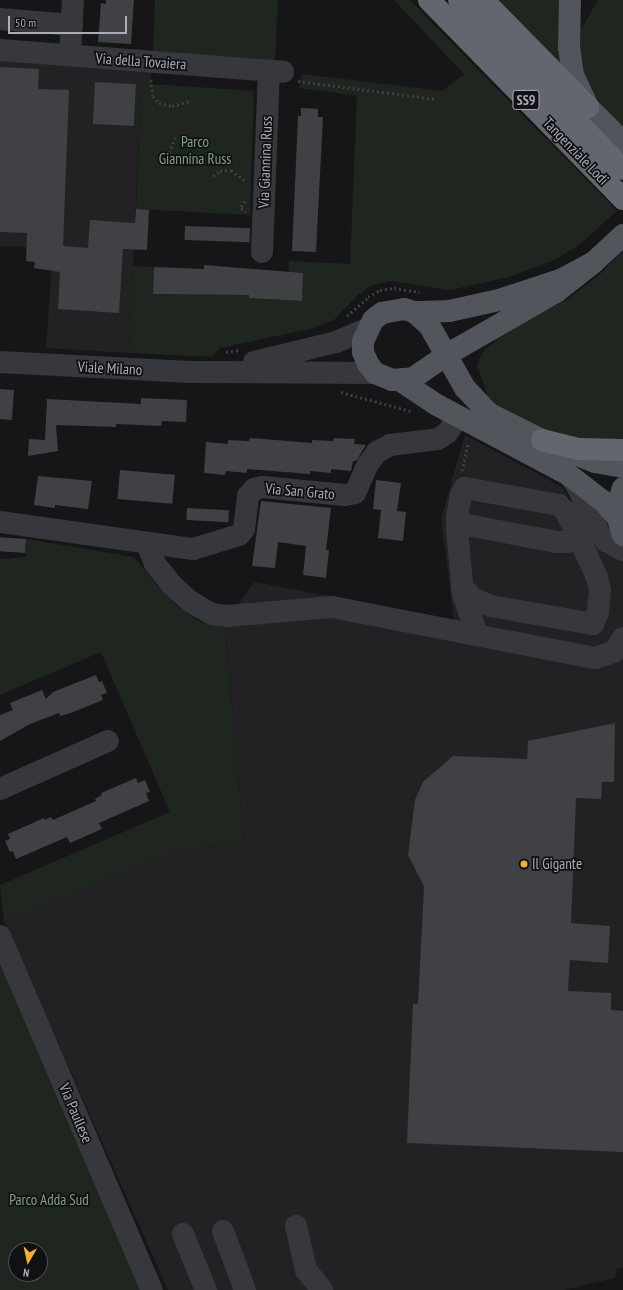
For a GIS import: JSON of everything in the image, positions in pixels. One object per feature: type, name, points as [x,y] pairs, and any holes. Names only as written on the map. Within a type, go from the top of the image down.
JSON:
[{"type":"highway","name":"Tangenziale Lodi","points":[[429,0],[623,200]]},
{"type":"highway","name":"SS9","points":[[459,0],[623,169]]},
{"type":"highway","points":[[483,0],[588,107]]},
{"type":"highway","points":[[542,440],[578,449],[623,450]]},
{"type":"main road","points":[[570,0],[569,47],[573,75],[588,107],[623,142]]},
{"type":"main road","points":[[570,25],[584,0]]},
{"type":"main road","points":[[617,241],[594,262],[532,307],[471,340],[448,354],[423,372],[401,381],[392,380],[375,372],[363,352],[366,329],[382,313],[404,309],[414,312],[424,319],[448,354],[459,376],[473,398],[488,413],[542,440],[595,462],[623,467]]},
{"type":"main road","points":[[414,312],[449,311],[499,300],[560,280],[594,262]]},
{"type":"main road","points":[[423,372],[434,352],[433,333]]},
{"type":"main road","points":[[459,376],[462,353],[471,340]]},
{"type":"main road","points":[[401,381],[455,421],[569,475],[604,502],[621,527]]},
{"type":"main road","points":[[621,527],[618,503],[623,488]]},
{"type":"street","points":[[70,55],[73,0]]},
{"type":"street","points":[[0,19],[72,24]]},
{"type":"street","name":"Via della Tovaiera","points":[[0,50],[276,72]]},
{"type":"street","name":"Via Giannina Russ","points":[[262,252],[276,72]]},
{"type":"street","points":[[219,370],[336,342],[366,329]]},
{"type":"street","name":"Viale Milano","points":[[0,362],[190,372],[219,370]]},
{"type":"street","points":[[219,370],[375,372]]},
{"type":"street","name":"Via San Grato","points":[[0,522],[190,549],[235,538],[244,529],[248,496],[259,487],[345,495],[354,494],[368,464],[377,452],[390,446],[438,439],[455,421]]},
{"type":"street","points":[[569,475],[577,486],[599,533],[606,541],[623,550]]},
{"type":"street","points":[[463,590],[472,598],[491,606],[588,624],[595,622],[600,605],[599,583],[566,512],[559,505],[465,488],[461,495],[457,523],[463,590],[469,633]]},
{"type":"street","points":[[457,523],[557,542],[567,542],[578,536]]},
{"type":"street","points":[[147,544],[155,564],[173,586],[191,602],[212,614],[227,616],[332,607],[595,658],[614,652],[623,638]]},
{"type":"street","points":[[469,633],[485,608],[491,606]]},
{"type":"street","points":[[0,788],[108,742]]},
{"type":"street","name":"Via Paullese","points":[[0,936],[152,1290]]},
{"type":"street","points":[[296,1226],[301,1256],[306,1270],[322,1290]]},
{"type":"street","points":[[223,1231],[246,1290]]},
{"type":"street","points":[[182,1234],[206,1290]]},
{"type":"path","points":[[152,62],[152,91],[156,100],[168,106],[190,101]]},
{"type":"path","points":[[276,72],[297,80],[436,99]]},
{"type":"path","points":[[169,153],[175,137]]},
{"type":"path","points":[[213,176],[220,171],[231,170],[241,174],[247,183]]},
{"type":"path","points":[[248,195],[241,208],[243,211],[264,213]]},
{"type":"path","points":[[335,391],[412,412]]},
{"type":"path","points":[[455,421],[469,434],[461,480],[465,488]]},
{"type":"shaded area","points":[[0,59],[142,70],[129,353],[46,348],[53,248],[0,246]]},
{"type":"shaded area","points":[[465,435],[562,487],[594,545],[623,557],[623,1268],[617,1269],[615,1278],[563,1290],[168,1290],[4,922],[174,851],[244,843],[225,624],[254,582],[454,620],[441,518]]},
{"type":"green space","points":[[155,0],[278,0],[275,62],[153,53]]},
{"type":"green space","points":[[394,0],[410,0],[617,211],[579,245],[555,260],[509,277],[450,290],[391,281],[372,285],[357,296],[334,320],[310,329],[220,348],[212,357],[129,353],[133,266],[154,267],[153,294],[249,295],[249,298],[302,301],[288,275],[289,261],[350,264],[357,96],[299,88],[302,74],[442,91],[464,74]]},
{"type":"green space","points":[[492,0],[562,0],[563,28],[560,63]]},
{"type":"green space","points":[[598,0],[623,0],[623,131],[592,101],[579,74],[580,31]]},
{"type":"green space","name":"Parco Giannina Russ","points":[[142,70],[151,70],[151,84],[254,91],[250,215],[136,209]]},
{"type":"green space","points":[[623,250],[623,440],[583,440],[560,434],[518,419],[486,398],[487,393],[477,365],[484,350],[495,342],[494,336],[568,299],[600,274]]},
{"type":"green space","points":[[26,539],[134,557],[157,586],[177,606],[202,623],[225,627],[244,843],[174,851],[4,922],[0,885],[170,812],[101,652],[0,695],[0,559],[25,557]]},
{"type":"green space","name":"Parco Adda Sud","points":[[0,954],[142,1290],[0,1290]]},
{"type":"building","points":[[106,0],[134,0],[131,44],[98,42],[101,3],[106,4]]},
{"type":"building","points":[[0,67],[39,69],[38,89],[69,90],[63,246],[88,248],[90,220],[135,223],[136,209],[149,210],[147,250],[123,249],[119,313],[58,309],[60,272],[34,268],[35,262],[26,261],[27,233],[0,232]]},
{"type":"building","points":[[95,82],[136,84],[134,126],[93,124]]},
{"type":"building","points":[[301,108],[318,109],[318,117],[323,117],[316,252],[292,251],[298,116],[301,116]]},
{"type":"building","points":[[185,226],[250,228],[249,242],[185,240]]},
{"type":"building","points":[[204,265],[303,273],[302,301],[249,298],[249,295],[153,294],[154,267],[204,269]]},
{"type":"building","points":[[0,389],[14,390],[12,420],[0,419]]},
{"type":"building","points":[[141,398],[187,400],[186,422],[162,421],[161,426],[116,424],[116,427],[56,425],[58,451],[28,456],[29,439],[45,440],[47,399],[141,404]]},
{"type":"building","points":[[250,438],[312,443],[312,440],[333,441],[334,438],[355,439],[354,444],[366,445],[356,461],[353,461],[351,471],[331,469],[331,473],[310,471],[310,474],[247,469],[247,473],[226,471],[225,475],[204,473],[206,442],[228,444],[228,440],[249,441]]},
{"type":"building","points":[[120,470],[175,475],[172,504],[117,499]]},
{"type":"building","points":[[38,476],[92,481],[88,509],[55,505],[55,508],[34,505]]},
{"type":"building","points":[[376,480],[401,483],[397,511],[406,512],[403,541],[378,538],[381,510],[373,509]]},
{"type":"building","points":[[261,501],[331,508],[326,550],[329,550],[326,578],[303,575],[306,546],[278,542],[275,568],[252,566]]},
{"type":"building","points":[[187,508],[229,510],[228,522],[186,520]]},
{"type":"building","points":[[0,537],[26,539],[25,553],[0,551]]},
{"type":"building","points":[[96,675],[99,682],[102,681],[107,693],[101,695],[103,700],[68,714],[60,716],[59,713],[30,724],[0,741],[0,715],[13,710],[10,703],[42,690],[46,699],[53,692]]},
{"type":"building","points":[[615,723],[614,782],[602,782],[601,799],[576,798],[571,923],[610,926],[608,963],[570,960],[568,991],[611,993],[611,1010],[623,1011],[623,1152],[407,1143],[413,1004],[418,1004],[424,886],[408,855],[415,800],[423,782],[453,756],[527,759],[528,741]]},
{"type":"building","points":[[136,778],[138,783],[145,780],[150,792],[146,793],[149,801],[99,823],[102,829],[70,843],[67,837],[16,859],[13,851],[10,852],[5,841],[10,839],[8,834],[44,818],[45,820],[51,817],[53,820],[96,801],[95,799],[102,795],[101,793]]},
{"type":"place","name":"Il Gigante","points":[[524,864]]}]
